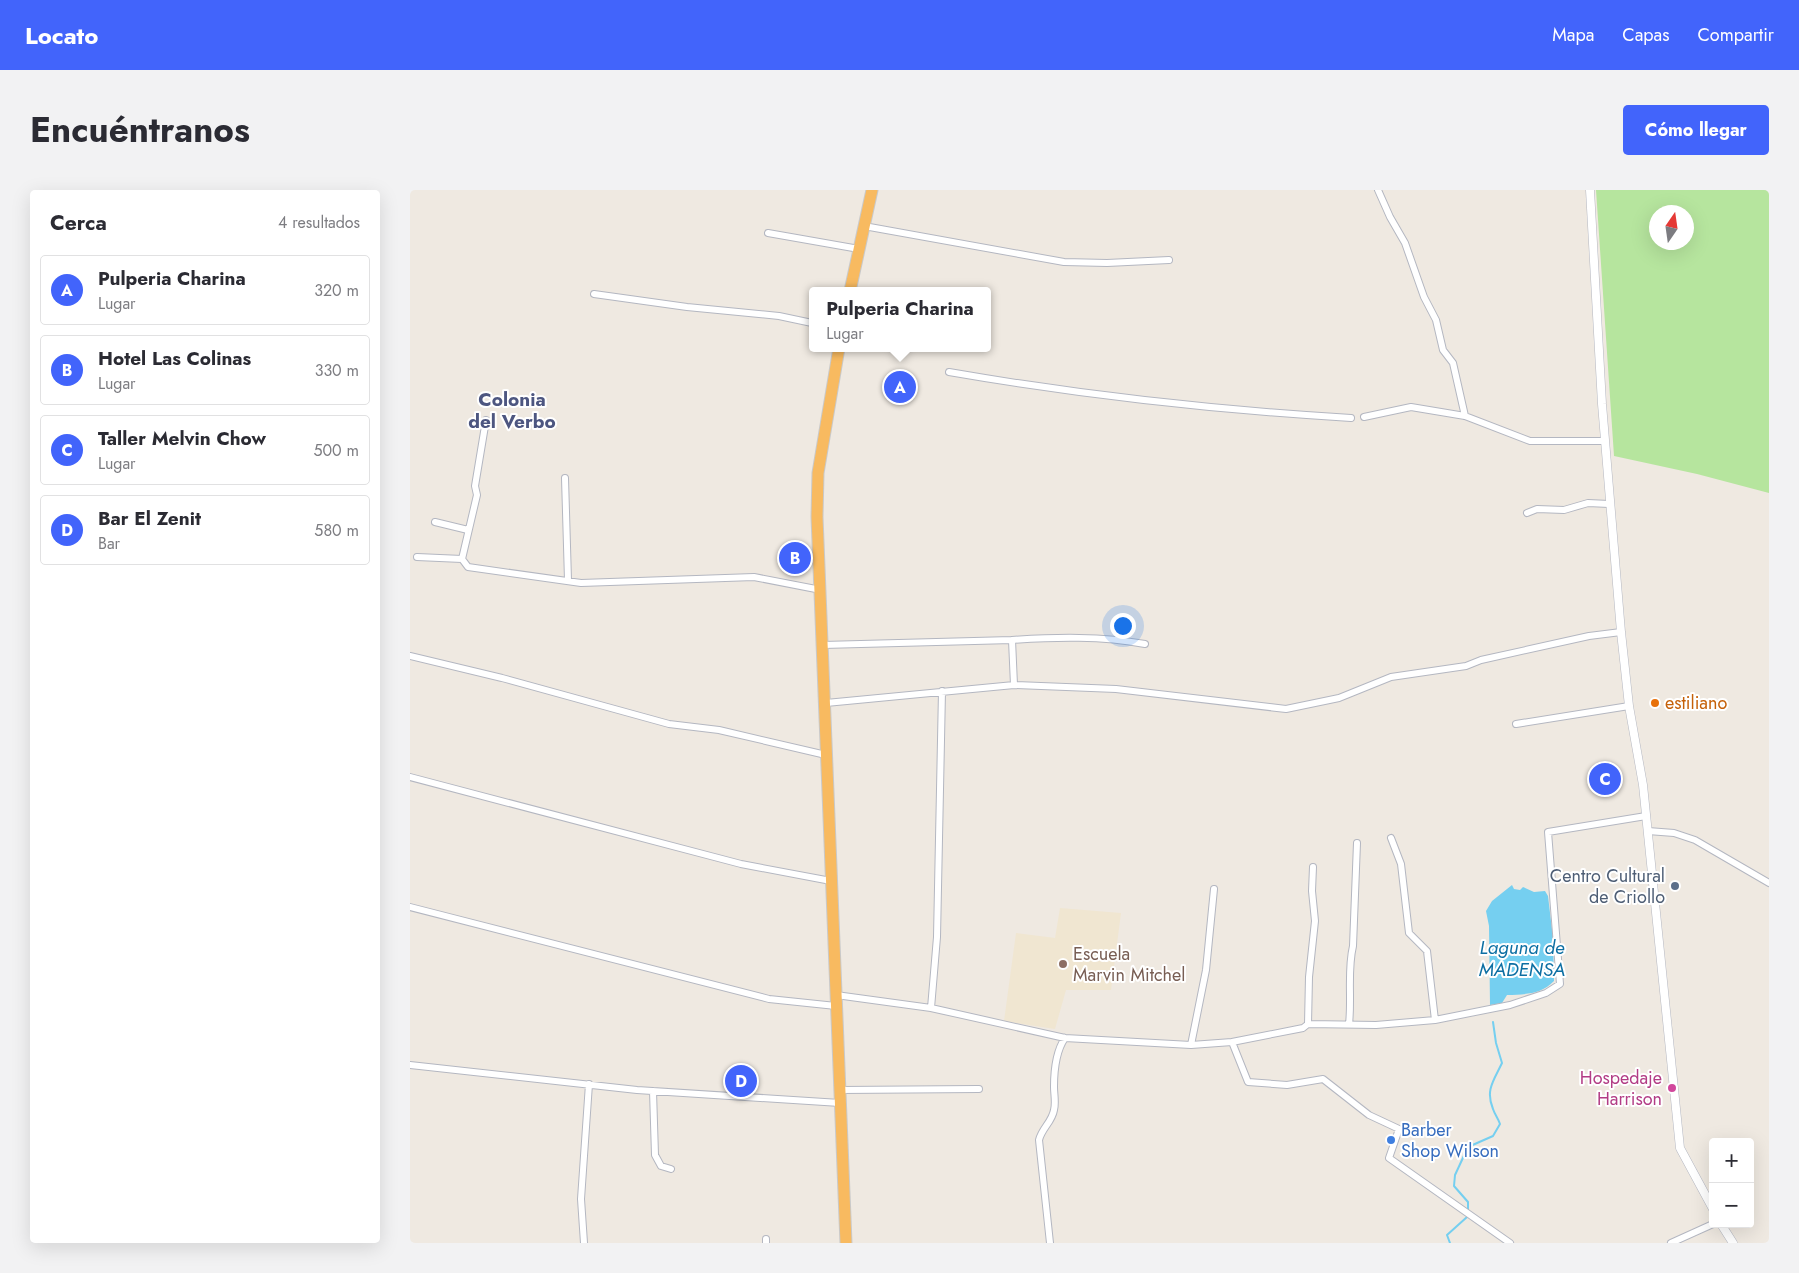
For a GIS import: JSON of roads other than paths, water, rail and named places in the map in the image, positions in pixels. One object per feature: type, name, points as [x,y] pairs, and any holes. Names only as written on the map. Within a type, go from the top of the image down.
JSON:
[{"type":"highway","points":[[851,287],[872,190]]},
{"type":"highway","points":[[837,352],[818,474],[817,517],[822,590],[826,755],[846,1243]]},
{"type":"street","points":[[1378,190],[1390,217],[1405,242],[1424,296],[1436,320],[1443,350],[1453,363],[1465,416]]},
{"type":"street","points":[[1590,190],[1609,504],[1621,632],[1629,706],[1643,785],[1680,1148],[1709,1202]]},
{"type":"street","points":[[864,226],[1064,262],[1107,263],[1169,260]]},
{"type":"street","points":[[768,233],[859,249]]},
{"type":"street","points":[[594,294],[687,307],[779,316],[809,322]]},
{"type":"street","points":[[949,372],[1034,387],[1229,410],[1351,418]]},
{"type":"street","points":[[1364,417],[1411,407],[1465,416],[1530,441],[1605,441]]},
{"type":"street","points":[[462,559],[477,495],[475,486],[486,420]]},
{"type":"street","points":[[565,478],[568,580]]},
{"type":"street","points":[[1527,513],[1537,509],[1564,510],[1588,503],[1609,504]]},
{"type":"street","points":[[435,522],[468,530]]},
{"type":"street","points":[[417,557],[462,559],[468,566],[486,570],[519,572],[581,583],[754,577],[822,590]]},
{"type":"street","points":[[826,703],[1014,685],[1116,688],[1286,709],[1338,698],[1391,677],[1466,666],[1482,660],[1571,640],[1621,632]]},
{"type":"street","points":[[823,645],[1012,640],[1055,637],[1117,639],[1145,644]]},
{"type":"street","points":[[1012,640],[1014,685]]},
{"type":"street","points":[[410,656],[502,678],[669,724],[719,730],[826,755]]},
{"type":"street","points":[[931,1008],[937,937],[942,691]]},
{"type":"street","points":[[1516,724],[1629,706]]},
{"type":"street","points":[[410,777],[741,864],[832,881]]},
{"type":"street","points":[[410,907],[769,999],[836,1001],[931,1008],[1065,1038],[1191,1045],[1232,1042],[1303,1028],[1308,1024],[1376,1025],[1435,1020],[1510,1005],[1546,993],[1560,984],[1548,832],[1646,816]]},
{"type":"street","points":[[1648,830],[1674,833],[1695,840],[1769,883]]},
{"type":"street","points":[[1391,838],[1401,864],[1408,933],[1427,951],[1435,1020]]},
{"type":"street","points":[[1349,1024],[1352,1002],[1350,958],[1353,946],[1357,843]]},
{"type":"street","points":[[1308,1024],[1309,977],[1315,921],[1312,891],[1313,867]]},
{"type":"street","points":[[1191,1045],[1206,970],[1214,889]]},
{"type":"street","points":[[1050,1243],[1039,1140],[1041,1131],[1049,1124],[1055,1109],[1054,1085],[1058,1053],[1065,1038]]},
{"type":"street","points":[[1232,1042],[1248,1082],[1287,1085],[1323,1079],[1369,1115],[1399,1129],[1389,1158],[1510,1243]]},
{"type":"street","points":[[410,1066],[653,1091],[840,1103]]},
{"type":"street","points":[[584,1243],[582,1199],[589,1084]]},
{"type":"street","points":[[840,1090],[979,1089]]},
{"type":"street","points":[[653,1091],[655,1155],[661,1166],[671,1169]]},
{"type":"street","points":[[1670,1243],[1709,1226]]},
{"type":"street","points":[[1724,1228],[1734,1243]]},
{"type":"water","name":"Laguna de MADENSA","points":[[1512,885],[1514,889],[1520,890],[1523,887],[1534,892],[1545,891],[1548,896],[1553,938],[1554,981],[1549,986],[1538,991],[1527,994],[1507,995],[1502,1003],[1490,1005],[1489,926],[1486,911],[1492,901]]},
{"type":"waterway","points":[[1468,1212],[1468,1202],[1454,1186],[1455,1175],[1468,1147],[1493,1136],[1500,1124],[1493,1109],[1490,1096],[1492,1085],[1502,1063],[1496,1043],[1493,1022]]},
{"type":"waterway","points":[[1450,1243],[1447,1235],[1467,1217]]},
{"type":"place","name":"Pulperia Charina","points":[[900,387]]},
{"type":"place","name":"Hotel Las Colinas","points":[[795,558]]},
{"type":"place","name":"estiliano","points":[[1655,703]]},
{"type":"place","name":"Taller Melvin Chow","points":[[1605,779]]},
{"type":"place","name":"Centro Cultural de Criollo","points":[[1675,886]]},
{"type":"place","name":"Escuela Marvin Mitchel","points":[[1063,964]]},
{"type":"place","name":"Bar El Zenit","points":[[741,1081]]},
{"type":"place","name":"Hospedaje Harrison","points":[[1672,1088]]},
{"type":"place","name":"Barber Shop Wilson","points":[[1391,1140]]},
{"type":"district","name":"Colonia del Verbo","points":[[512,410]]}]
